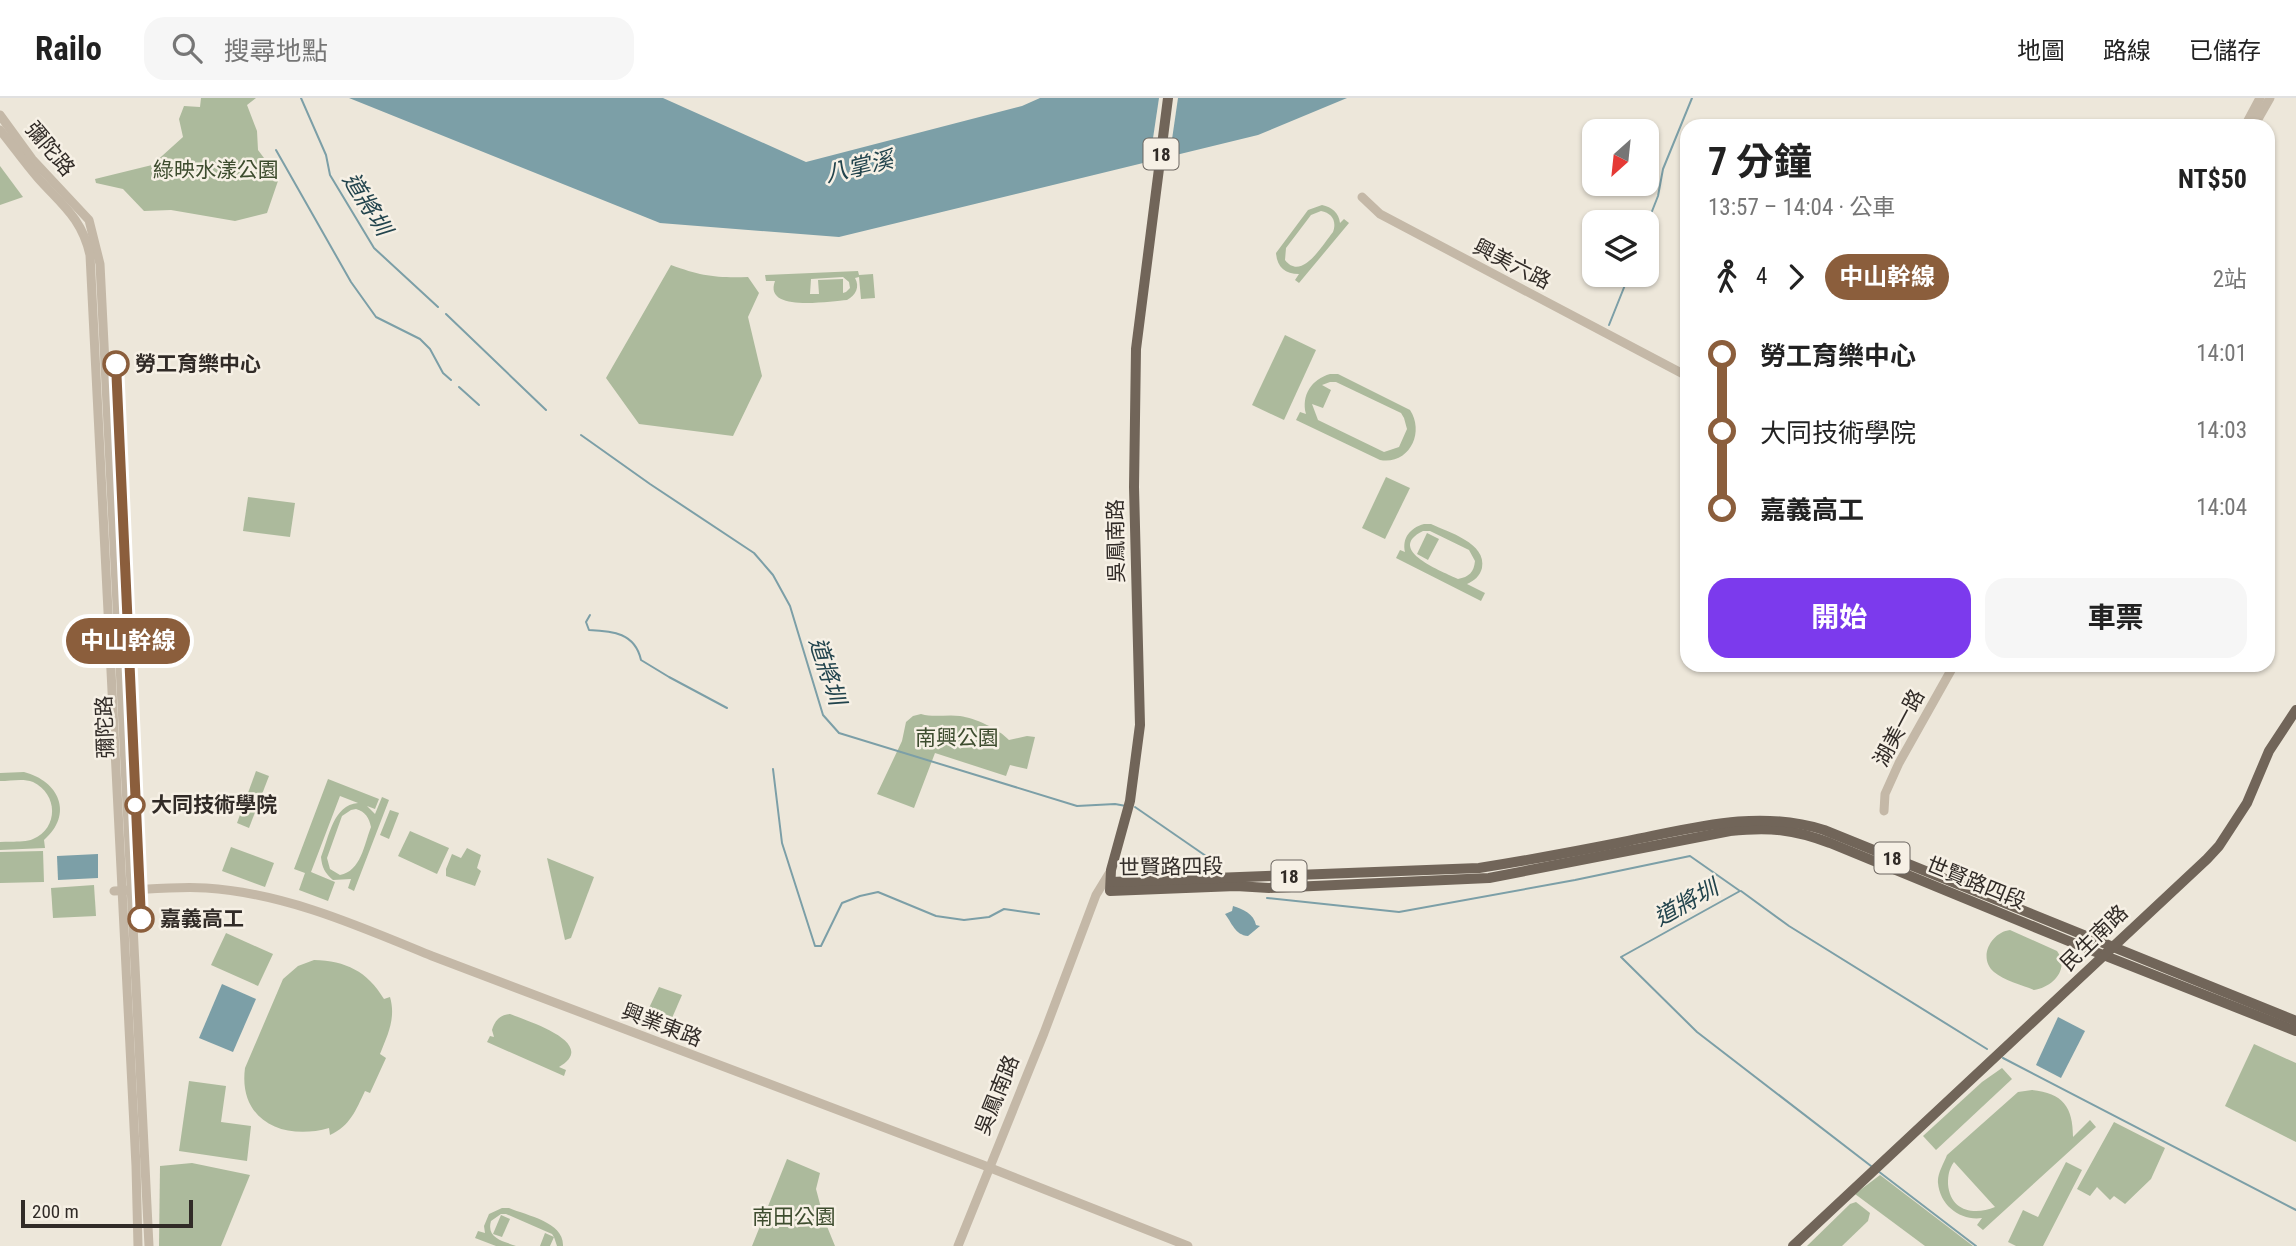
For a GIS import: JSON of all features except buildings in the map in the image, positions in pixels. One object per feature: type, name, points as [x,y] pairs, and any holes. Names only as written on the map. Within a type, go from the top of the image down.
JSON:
[{"type":"main road","name":"吳鳳南路","points":[[1109,878],[1129,805],[1140,725],[1134,487],[1136,349],[1168,98]]},
{"type":"main road","name":"民生南路","points":[[1793,1246],[2219,846],[2251,796],[2269,751],[2296,710]]},
{"type":"main road","name":"世賢路四段","points":[[2296,1021],[1824,830],[1791,821],[1727,821],[1479,869],[1109,878],[1110,891],[1463,880],[1508,875],[1730,831],[1779,828],[1830,843],[2296,1031]]},
{"type":"street","points":[[2249,119],[2260,98]]},
{"type":"street","points":[[2258,119],[2270,98]]},
{"type":"street","name":"彌陀路","points":[[0,116],[32,159],[89,220],[98,253],[122,891],[149,1246]]},
{"type":"street","name":"彌陀路","points":[[0,130],[37,177],[72,213],[87,238],[90,255],[138,1246]]},
{"type":"street","name":"興美六路","points":[[1362,197],[1380,214],[1680,372]]},
{"type":"street","name":"湖美一路","points":[[1884,811],[1885,794],[1899,763],[1950,672]]},
{"type":"street","name":"吳鳳南路","points":[[960,1246],[1096,895],[1109,878]]},
{"type":"street","name":"興業東路","points":[[122,891],[204,888],[259,895],[346,921],[1188,1246]]},
{"type":"green space","name":"綠映水漾公園","points":[[201,98],[256,98],[247,105],[257,131],[258,150],[279,178],[267,213],[235,221],[171,210],[144,211],[123,189],[96,183],[95,179],[152,165],[183,137],[179,119],[184,106],[200,107]]},
{"type":"green space","points":[[0,166],[23,197],[0,205]]},
{"type":"green space","points":[[1326,206],[1337,213],[1340,223],[1344,219],[1349,223],[1299,283],[1295,280],[1299,274],[1283,269],[1276,253],[1308,210]],"holes":[[[1325,212],[1334,221],[1333,232],[1312,259],[1298,267],[1292,266],[1285,260],[1286,248],[1311,215]]]},
{"type":"green space","points":[[671,265],[709,276],[748,277],[759,293],[748,317],[762,376],[733,436],[639,424],[606,378]]},
{"type":"green space","points":[[858,271],[859,275],[873,274],[875,298],[861,299],[859,277],[855,278],[856,291],[847,300],[814,303],[788,301],[779,298],[774,291],[775,281],[766,281],[765,275]],"holes":[[[843,277],[849,282],[850,288],[843,293],[843,279],[818,280],[819,294],[810,294],[811,279]]]},
{"type":"green space","points":[[1285,335],[1316,350],[1284,420],[1252,405]]},
{"type":"green space","points":[[1338,374],[1410,410],[1416,428],[1412,446],[1399,458],[1380,460],[1296,420],[1300,412],[1306,414],[1305,400],[1309,389],[1324,376]],"holes":[[[1336,382],[1401,413],[1407,429],[1399,447],[1384,452],[1318,420],[1312,404],[1323,408],[1331,390],[1322,385]]]},
{"type":"green space","points":[[1386,477],[1410,488],[1385,539],[1362,528]]},
{"type":"green space","points":[[248,497],[295,503],[290,537],[243,531]]},
{"type":"green space","points":[[1431,524],[1465,540],[1479,552],[1482,559],[1481,571],[1467,584],[1485,593],[1481,601],[1396,558],[1400,550],[1405,552],[1408,534],[1419,526]],"holes":[[[1423,531],[1430,531],[1469,550],[1475,561],[1470,573],[1458,579],[1430,566],[1413,553],[1410,546],[1413,538]]]},
{"type":"green space","points":[[1427,533],[1439,539],[1428,560],[1417,554]]},
{"type":"green space","name":"南興公園","points":[[921,714],[973,719],[993,728],[1009,740],[1035,737],[1027,769],[1010,765],[1006,776],[935,753],[914,808],[877,794],[902,741],[906,722]]},
{"type":"green space","points":[[256,771],[269,776],[249,828],[237,823]]},
{"type":"green space","points":[[24,772],[36,776],[54,791],[60,809],[58,820],[44,840],[45,848],[0,850],[0,842],[33,839],[41,834],[51,819],[51,802],[41,787],[25,780],[0,781],[0,773]]},
{"type":"green space","points":[[328,779],[379,799],[375,809],[367,806],[375,814],[382,797],[389,800],[354,891],[348,888],[351,879],[333,880],[324,870],[321,861],[337,816],[343,809],[358,803],[340,796],[311,872],[335,882],[328,901],[299,890],[305,873],[294,869]],"holes":[[[351,810],[359,810],[366,816],[371,827],[357,863],[347,873],[340,875],[330,869],[327,858],[342,816]]]},
{"type":"green space","points":[[390,810],[399,813],[389,839],[380,835]]},
{"type":"green space","points":[[410,831],[449,848],[437,874],[398,856]]},
{"type":"green space","points":[[231,847],[274,863],[265,887],[222,871]]},
{"type":"green space","points":[[467,848],[481,855],[477,868],[481,871],[475,886],[446,876],[452,854],[461,858]]},
{"type":"green space","points":[[43,851],[44,882],[0,883],[0,852]]},
{"type":"green space","points":[[547,858],[594,877],[571,938],[565,940]]},
{"type":"green space","points":[[94,885],[96,916],[53,918],[51,888]]},
{"type":"green space","points":[[2010,930],[2057,951],[2062,964],[2053,981],[2034,990],[1994,972],[1987,959],[1989,946],[1998,935]]},
{"type":"green space","points":[[226,933],[273,954],[258,986],[211,965]]},
{"type":"green space","points":[[314,960],[355,969],[370,981],[384,999],[390,997],[392,1005],[390,1026],[380,1054],[386,1058],[370,1093],[365,1091],[347,1122],[330,1135],[329,1128],[296,1132],[268,1123],[257,1114],[249,1102],[245,1086],[245,1068],[283,979],[298,966]]},
{"type":"green space","points":[[659,987],[682,995],[672,1018],[649,1008]]},
{"type":"green space","points":[[510,1014],[556,1034],[566,1042],[571,1050],[569,1058],[559,1067],[566,1070],[564,1076],[487,1042],[490,1036],[494,1037],[492,1030],[496,1021]]},
{"type":"green space","points":[[2254,1044],[2296,1063],[2296,1142],[2225,1106]]},
{"type":"green space","points":[[2002,1068],[2012,1079],[1936,1150],[1923,1136],[1982,1082]]},
{"type":"green space","points":[[189,1081],[226,1086],[221,1122],[251,1126],[247,1161],[179,1151]]},
{"type":"green space","points":[[2032,1090],[2059,1098],[2071,1117],[2073,1137],[2090,1120],[2096,1127],[1983,1230],[1977,1225],[1982,1218],[1967,1217],[1947,1205],[1940,1191],[1939,1176],[1947,1155],[2018,1092]],"holes":[[[1954,1162],[1995,1207],[1971,1211],[1958,1206],[1950,1193],[1948,1181]]]},
{"type":"green space","points":[[2114,1122],[2165,1148],[2151,1179],[2125,1204],[2114,1196],[2110,1200],[2097,1187],[2090,1196],[2077,1189]]},
{"type":"green space","name":"南田公園","points":[[787,1159],[820,1173],[816,1189],[835,1246],[752,1246]]},
{"type":"green space","points":[[2066,1162],[2082,1170],[2043,1246],[2016,1246],[2008,1242],[2023,1210],[2038,1217]]},
{"type":"green space","points":[[192,1163],[250,1175],[221,1246],[159,1246],[160,1166]]},
{"type":"green space","points":[[1880,1175],[1973,1246],[1925,1246],[1855,1194]]},
{"type":"green space","points":[[1856,1202],[1870,1213],[1868,1221],[1842,1246],[1807,1246],[1850,1204]]},
{"type":"green space","points":[[502,1208],[544,1221],[558,1231],[563,1246],[557,1246],[552,1234],[506,1214],[501,1214],[491,1221],[491,1231],[497,1238],[516,1246],[496,1246],[475,1238],[478,1231],[485,1233],[484,1226],[489,1214]]},
{"type":"green space","points":[[501,1215],[510,1219],[502,1237],[493,1234]]},
{"type":"green space","points":[[545,1233],[554,1237],[550,1246],[540,1246]]},
{"type":"water","name":"八掌溪","points":[[349,98],[663,98],[806,162],[1022,106],[1040,98],[1347,98],[1258,135],[839,237],[660,223]]},
{"type":"water","points":[[98,854],[98,878],[58,880],[57,856]]},
{"type":"water","points":[[1233,906],[1247,912],[1256,925],[1260,926],[1248,936],[1240,933],[1225,914],[1232,911]]},
{"type":"water","points":[[222,984],[256,999],[233,1052],[199,1038]]},
{"type":"water","points":[[2058,1017],[2085,1031],[2061,1078],[2036,1065]]},
{"type":"pier","points":[[1159,98],[1178,98],[1169,160],[1149,165]]},
{"type":"waterway","name":"道將圳","points":[[301,98],[326,155],[330,175],[374,248],[438,307]]},
{"type":"waterway","points":[[1683,119],[1692,98]]},
{"type":"waterway","points":[[1652,210],[1663,169],[1680,127]]},
{"type":"waterway","points":[[276,150],[351,282],[376,317],[420,339],[430,349],[443,373],[451,380]]},
{"type":"waterway","points":[[1609,325],[1624,287]]},
{"type":"waterway","name":"道將圳","points":[[446,314],[546,410]]},
{"type":"waterway","points":[[459,387],[479,405]]},
{"type":"waterway","name":"道將圳","points":[[581,435],[754,553],[773,575],[790,606],[823,715],[839,733],[1077,806],[1126,806]]},
{"type":"waterway","points":[[590,615],[586,622],[589,630],[622,635],[634,644],[641,660],[727,708]]},
{"type":"waterway","points":[[773,769],[782,843],[815,946],[821,946],[842,903],[878,892],[936,916],[964,920],[989,917],[1004,909],[1039,914]]},
{"type":"waterway","name":"道將圳","points":[[1135,807],[1219,865]]},
{"type":"waterway","name":"道將圳","points":[[1267,898],[1399,912],[1690,856],[1740,891],[1621,957],[1697,1032],[1871,1166]]},
{"type":"waterway","points":[[1741,891],[1789,926],[1987,1049]]},
{"type":"waterway","points":[[2003,1058],[2296,1210]]},
{"type":"waterway","name":"道將圳","points":[[1878,1171],[1976,1246]]},
{"type":"bus line","name":"中山幹線","points":[[116,364],[141,919]]},
{"type":"place","name":"勞工育樂中心","points":[[116,364]]},
{"type":"place","name":"大同技術學院","points":[[135,805]]},
{"type":"place","name":"嘉義高工","points":[[141,919]]}]
